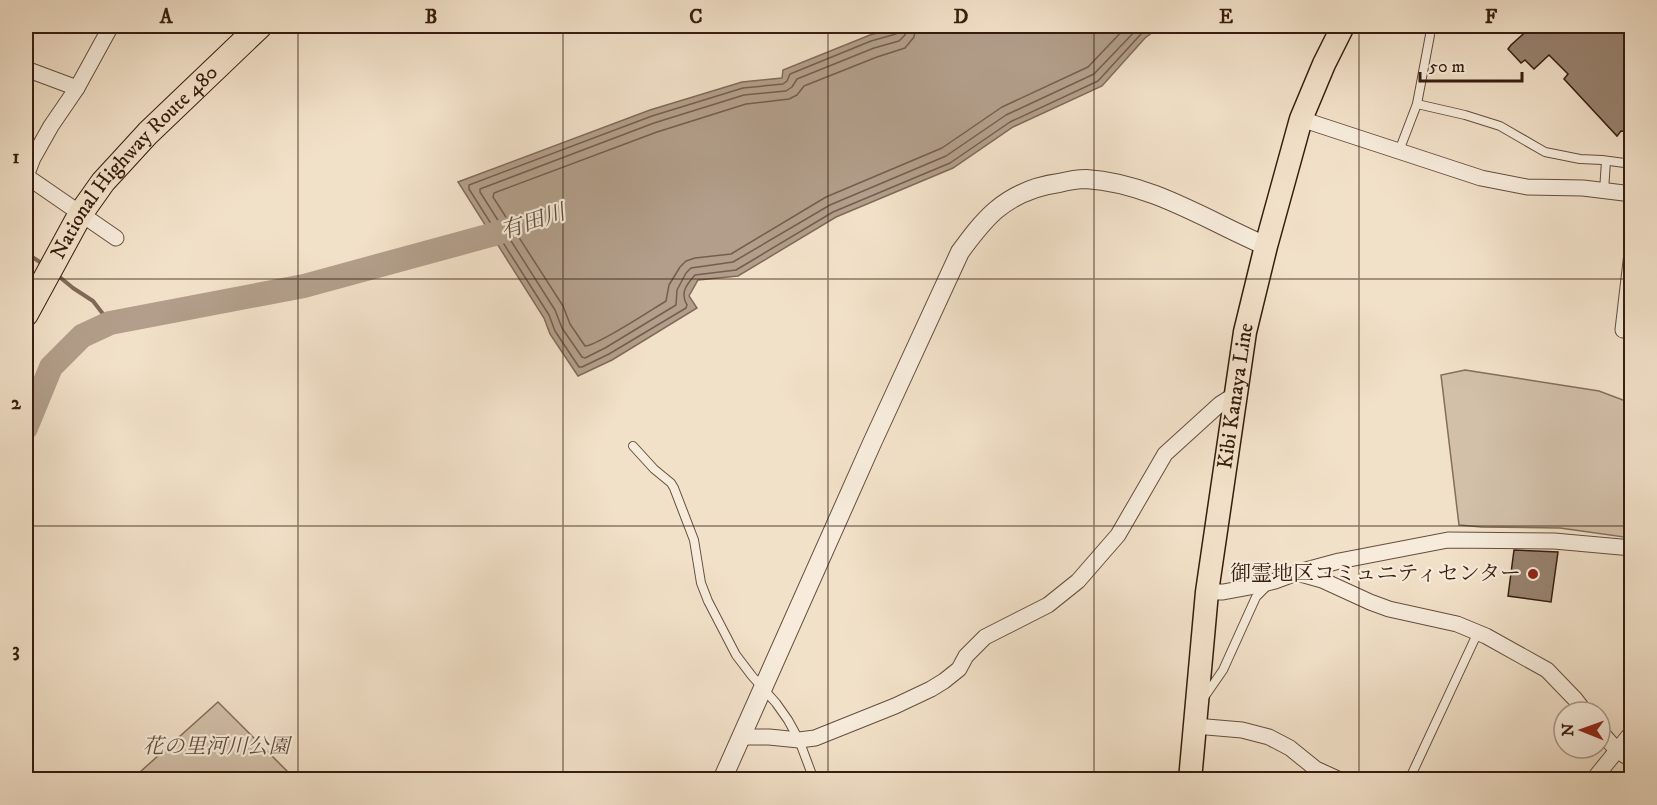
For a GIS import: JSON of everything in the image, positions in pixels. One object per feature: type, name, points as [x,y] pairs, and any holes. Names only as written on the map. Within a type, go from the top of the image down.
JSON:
[{"type":"highway","name":"National Highway Route 480","points":[[26,314],[81,213],[103,182],[148,133],[260,26]]},
{"type":"main road","name":"Kibi Kanaya Line","points":[[1190,780],[1207,592],[1245,332],[1301,119],[1343,26]]},
{"type":"street","points":[[111,26],[77,88],[51,126],[26,176],[116,238]]},
{"type":"street","points":[[26,69],[77,88]]},
{"type":"street","points":[[1301,119],[1481,178],[1527,187],[1583,188],[1632,194]]},
{"type":"street","points":[[722,780],[960,252],[980,225],[996,209],[1029,190],[1047,184],[1084,179],[1121,184],[1148,191],[1266,246]]},
{"type":"street","points":[[1623,330],[1632,253]]},
{"type":"street","points":[[740,737],[769,736],[799,740],[815,738],[931,689],[959,669],[966,656],[985,637],[1048,605],[1078,581],[1118,535],[1165,454],[1220,404],[1236,394]]},
{"type":"street","points":[[1207,592],[1223,592],[1275,581],[1338,561],[1448,540],[1554,541],[1632,548]]},
{"type":"street","points":[[1296,573],[1322,580],[1370,603],[1457,624],[1478,632],[1533,660],[1547,670],[1576,700]]},
{"type":"street","points":[[1196,719],[1269,737],[1290,748],[1316,769],[1340,780]]},
{"type":"street","points":[[1593,780],[1625,755],[1632,732]]},
{"type":"street","points":[[1612,743],[1625,755]]},
{"type":"lane","points":[[1399,151],[1416,104],[1430,35]]},
{"type":"lane","points":[[1416,104],[1466,115],[1500,126],[1545,152],[1580,159],[1632,164]]},
{"type":"lane","points":[[1604,191],[1606,161]]},
{"type":"lane","points":[[633,446],[674,488],[694,540],[701,582],[708,601],[736,655],[777,703],[799,740],[814,780]]},
{"type":"lane","points":[[1196,719],[1207,692],[1223,670],[1257,597],[1263,589],[1275,581]]},
{"type":"lane","points":[[1408,780],[1478,632]]},
{"type":"green space","points":[[1465,370],[1599,391],[1631,403],[1631,538],[1560,528],[1459,525],[1441,375]]},
{"type":"green space","name":"花の里河川公園","points":[[218,702],[295,779],[134,779],[140,772]]},
{"type":"water","points":[[903,26],[1161,26],[1145,38],[1102,86],[1013,127],[953,168],[836,217],[738,276],[698,280],[689,296],[697,308],[612,360],[578,376],[458,182],[650,110],[742,82],[782,78],[783,70],[870,35]]},
{"type":"building","points":[[1532,26],[1632,26],[1632,132],[1621,131],[1617,136],[1564,79],[1568,74],[1549,55],[1534,69],[1525,60],[1521,63],[1508,49]]},
{"type":"building","name":"御霊地区コミュニティセンター","points":[[1514,550],[1558,552],[1551,602],[1508,596]]},
{"type":"waterway","name":"有田川","points":[[26,428],[51,367],[82,336],[110,323],[304,286],[522,225]]},
{"type":"waterway","points":[[26,253],[43,264]]},
{"type":"waterway","points":[[56,274],[93,301],[110,323]]},
{"type":"place","name":"御霊地区コミュニティセンター","points":[[1533,574]]}]
